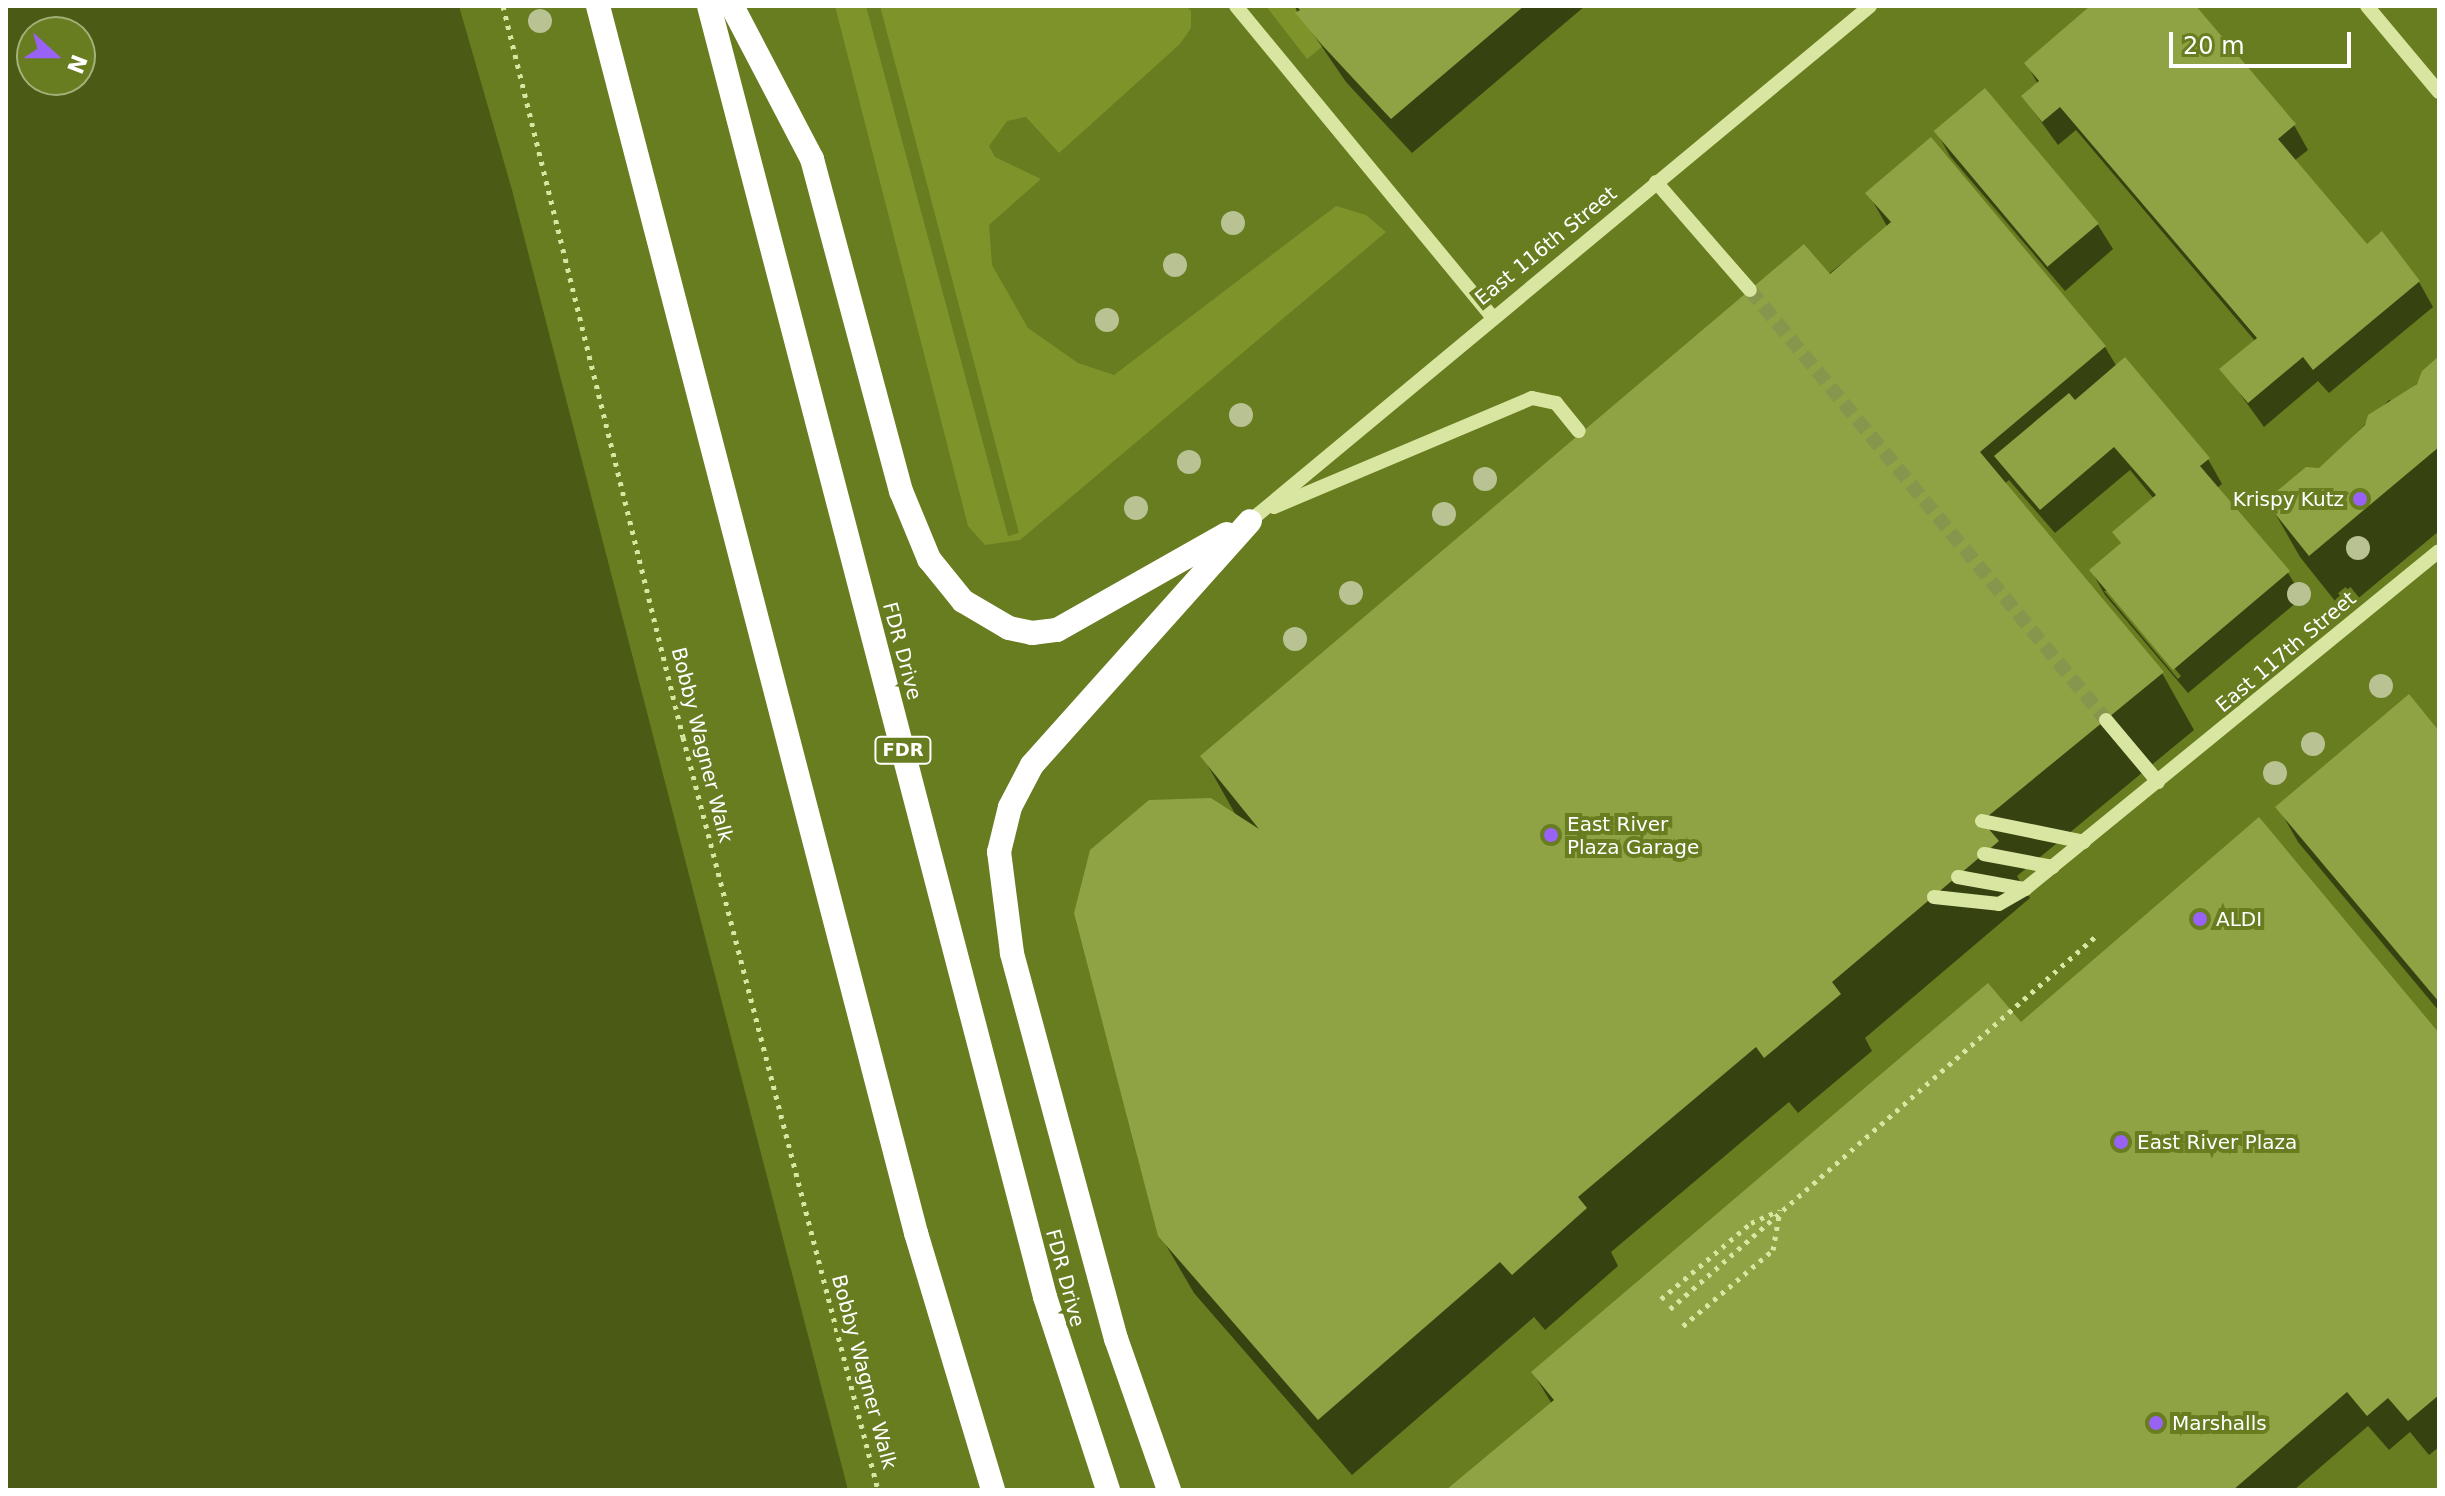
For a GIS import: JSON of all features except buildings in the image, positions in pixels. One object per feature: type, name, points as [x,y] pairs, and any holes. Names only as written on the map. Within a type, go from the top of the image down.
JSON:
[{"type":"highway","points":[[598,6],[927,1274],[993,1490]]},
{"type":"highway","name":"FDR Drive","points":[[709,6],[1045,1297],[1108,1490]]},
{"type":"highway","points":[[732,6],[812,159],[901,491],[929,559],[963,601],[1009,628],[1032,633],[1057,630],[1254,517]]},
{"type":"highway","points":[[1169,1490],[1116,1339],[1012,953],[999,852],[1010,807],[1032,765],[1254,517]]},
{"type":"street","points":[[1236,6],[1492,317]]},
{"type":"street","name":"East 116th Street","points":[[1254,517],[1870,6]]},
{"type":"street","points":[[2367,6],[2439,92]]},
{"type":"street","points":[[1656,182],[1750,290]]},
{"type":"street","points":[[1254,517],[1532,398],[1556,403],[1579,431]]},
{"type":"street","name":"East 117th Street","points":[[1934,897],[1999,904],[2025,889],[2207,744],[2439,551]]},
{"type":"street","points":[[2106,720],[2158,782]]},
{"type":"street","points":[[1982,821],[2084,842]]},
{"type":"street","points":[[1984,854],[2053,867]]},
{"type":"street","points":[[1958,877],[2025,889]]},
{"type":"path","name":"Bobby Wagner Walk","points":[[503,6],[683,737],[878,1490]]},
{"type":"path","points":[[1670,1309],[1760,1234],[1780,1210],[2095,937]]},
{"type":"path","points":[[1661,1299],[1751,1223],[1780,1210]]},
{"type":"path","points":[[1683,1326],[1773,1250],[1780,1210]]},
{"type":"shaded area","points":[[6,6],[459,6],[512,190],[848,1490],[6,1490]]},
{"type":"shaded area","points":[[835,6],[866,6],[1008,536],[1019,533],[880,6],[1186,6],[1191,11],[1191,28],[1180,44],[1059,153],[1026,117],[1007,121],[989,146],[995,157],[1041,179],[989,225],[992,265],[1028,328],[1078,363],[1114,375],[1336,206],[1366,215],[1386,232],[1020,540],[985,545],[968,526]]},
{"type":"shaded area","points":[[1266,6],[1296,6],[1296,14],[1323,46],[1307,59]]},
{"type":"tunnel","points":[[1750,290],[2106,720]]},
{"type":"place","name":"Krispy Kutz","points":[[2360,499]]},
{"type":"place","name":"East River Plaza Garage","points":[[1551,835]]},
{"type":"place","name":"ALDI","points":[[2200,919]]},
{"type":"place","name":"East River Plaza","points":[[2121,1142]]},
{"type":"place","name":"Marshalls","points":[[2156,1423]]}]
